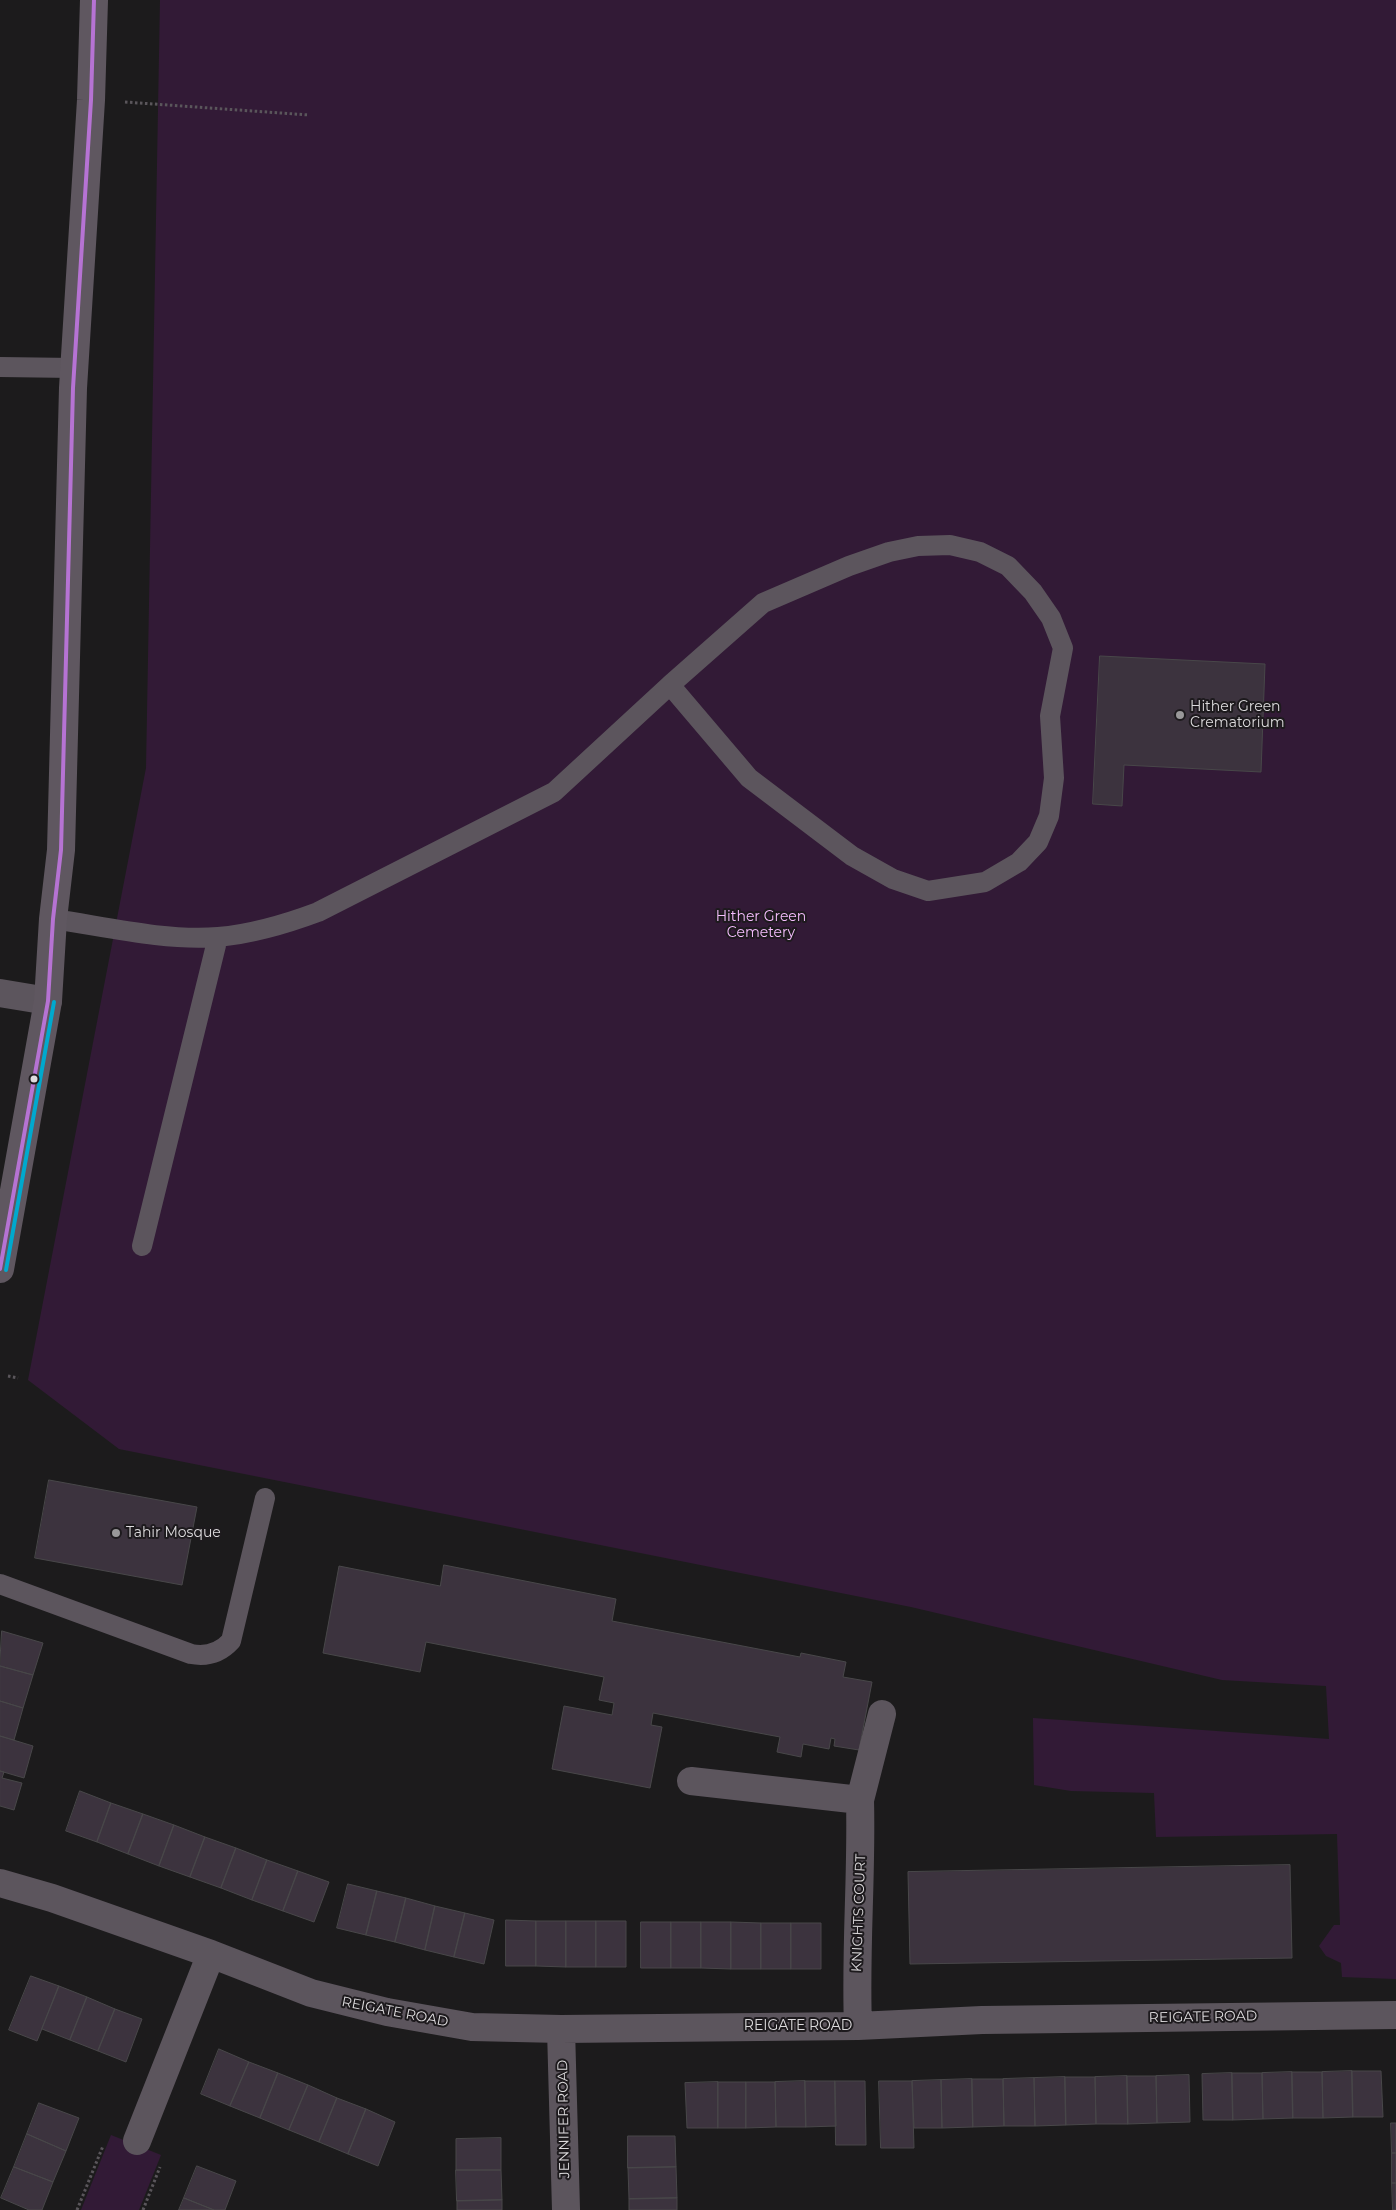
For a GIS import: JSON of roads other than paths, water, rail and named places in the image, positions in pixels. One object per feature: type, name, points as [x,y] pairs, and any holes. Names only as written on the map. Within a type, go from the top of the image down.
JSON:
[{"type":"street","points":[[0,1269],[48,1001],[60,857],[63,805],[74,368],[92,100],[94,0]]},
{"type":"street","points":[[0,993],[48,1001]]},
{"type":"street","name":"KNIGHTS COURT","points":[[858,2026],[860,1800],[882,1714]]},
{"type":"street","points":[[691,1781],[860,1800]]},
{"type":"street","name":"REIGATE ROAD","points":[[0,1883],[52,1898],[211,1954],[311,1994],[387,2012],[472,2026],[561,2029],[858,2026],[982,2020],[1396,2015]]},
{"type":"street","points":[[138,2141],[211,1954]]},
{"type":"street","name":"JENNIFER ROAD","points":[[561,2029],[566,2210]]},
{"type":"lane","points":[[0,367],[74,368]]},
{"type":"lane","points":[[54,919],[156,934],[218,937],[290,923],[318,912],[554,792],[670,685],[763,603],[849,566],[889,552],[918,546],[950,545],[980,552],[1008,566],[1033,592],[1051,618],[1063,648],[1050,716],[1054,778],[1050,816],[1038,842],[1019,862],[985,882],[928,891],[893,879],[852,856],[749,778],[670,685]]},
{"type":"lane","points":[[142,1246],[218,937]]},
{"type":"lane","points":[[0,1584],[191,1654],[200,1655],[223,1650],[231,1641],[265,1498]]},
{"type":"place","name":"Hither Green Crematorium","points":[[1180,715]]},
{"type":"place","name":"Tahir Mosque","points":[[116,1533]]},
{"type":"park label","name":"Hither Green Cemetery","points":[[761,926]]}]
